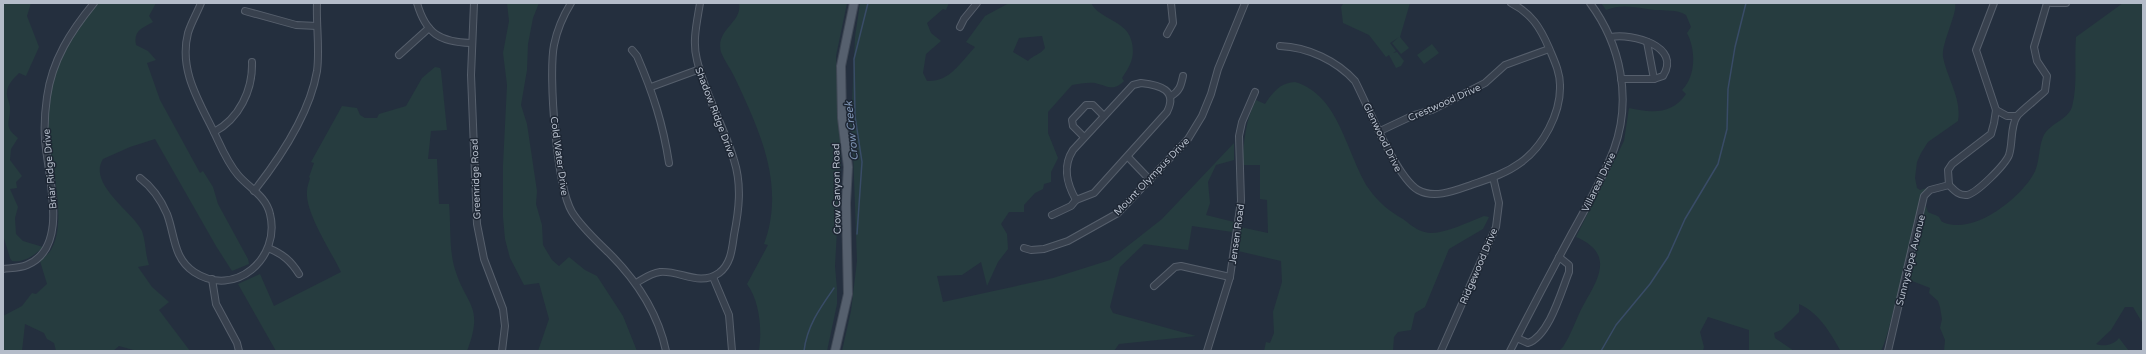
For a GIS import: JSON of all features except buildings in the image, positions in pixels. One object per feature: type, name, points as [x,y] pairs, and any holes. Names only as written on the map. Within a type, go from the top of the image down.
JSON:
[{"type":"main road","name":"Crow Canyon Road","points":[[835,351],[848,294],[846,203],[848,167],[842,118],[841,66],[854,3]]},
{"type":"street","name":"Briar Ridge Drive","points":[[3,269],[26,265],[37,259],[48,246],[54,229],[45,139],[47,95],[54,66],[63,47],[94,3]]},
{"type":"street","points":[[140,178],[154,191],[166,213],[175,248],[182,260],[194,272],[212,279],[226,280],[245,274],[257,266],[268,248],[273,230],[270,213],[265,202],[231,166],[191,83],[186,62],[188,32],[201,3]]},
{"type":"street","points":[[254,191],[272,167],[306,105],[316,71],[317,3]]},
{"type":"street","points":[[417,3],[420,15],[437,36],[448,41],[471,43]]},
{"type":"street","name":"Greenridge Road","points":[[474,3],[471,43],[476,224],[483,255],[503,309],[506,326],[502,351]]},
{"type":"street","name":"Cold Water Drive","points":[[571,3],[556,37],[551,71],[564,193],[572,212],[578,220],[622,266],[636,284],[655,317],[666,351]]},
{"type":"street","name":"Shadow Ridge Drive","points":[[700,3],[695,42],[700,69],[735,161],[739,187],[738,211],[731,256],[724,268],[713,276]]},
{"type":"street","points":[[960,27],[964,19],[977,3]]},
{"type":"street","points":[[1167,34],[1173,23],[1172,3]]},
{"type":"street","name":"Mount Olympus Drive","points":[[1024,248],[1031,250],[1044,249],[1098,226],[1118,214],[1188,139],[1202,116],[1211,94],[1218,69],[1245,3]]},
{"type":"street","name":"Glenwood Drive","points":[[1280,46],[1291,46],[1332,61],[1345,70],[1355,81],[1404,178],[1419,190],[1440,194],[1455,191],[1493,177],[1521,163],[1536,147],[1555,115],[1560,98],[1560,84],[1557,68],[1543,34],[1532,16],[1511,3]]},
{"type":"street","name":"Villareal Drive","points":[[1510,351],[1603,174],[1614,148],[1622,110],[1621,79],[1611,37],[1590,3]]},
{"type":"street","points":[[1994,3],[1976,50],[1996,110],[1991,134],[1952,164],[1948,170],[1949,185],[1958,194],[1967,195],[1975,191],[2000,168],[2008,156],[2017,116],[2045,91],[2047,76],[2037,61],[2034,47],[2048,3]]},
{"type":"street","points":[[2051,3],[2066,3]]},
{"type":"street","points":[[245,11],[296,25],[317,26]]},
{"type":"street","points":[[400,55],[429,28]]},
{"type":"street","points":[[1611,37],[1623,35],[1657,46],[1663,52],[1668,66],[1663,76],[1654,79],[1621,79]]},
{"type":"street","points":[[1647,42],[1654,79]]},
{"type":"street","name":"Crestwood Drive","points":[[1380,131],[1414,115],[1432,110],[1485,83],[1505,65],[1549,49]]},
{"type":"street","points":[[632,50],[637,56],[651,87],[663,126],[669,163]]},
{"type":"street","points":[[214,132],[230,122],[236,115],[251,83],[252,62]]},
{"type":"street","points":[[651,87],[700,69]]},
{"type":"street","points":[[1171,96],[1177,93],[1183,76]]},
{"type":"street","points":[[1052,215],[1071,206],[1076,200],[1094,193],[1128,157],[1167,112],[1172,103],[1171,96],[1165,89],[1141,83],[1133,85],[1084,137],[1066,160],[1066,169],[1070,189],[1076,200]]},
{"type":"street","name":"Jensen Road","points":[[1207,351],[1230,277],[1241,201],[1239,136],[1242,122],[1255,92]]},
{"type":"street","points":[[1084,137],[1073,126],[1072,120],[1086,105],[1093,105],[1104,116]]},
{"type":"street","points":[[1996,110],[2007,116],[2017,116]]},
{"type":"street","points":[[1128,157],[1150,180]]},
{"type":"street","name":"Ridgewood Drive","points":[[1441,351],[1496,227],[1499,203],[1493,177]]},
{"type":"street","name":"Sunnyslope Avenue","points":[[1888,351],[1924,196],[1930,190],[1949,185]]},
{"type":"street","points":[[268,248],[281,253],[292,262],[299,274]]},
{"type":"street","points":[[1517,338],[1528,343],[1536,340],[1550,320],[1569,272],[1569,264],[1559,257]]},
{"type":"street","points":[[1154,286],[1175,267],[1181,266],[1230,277]]},
{"type":"street","points":[[636,284],[659,272],[667,272],[695,278],[713,276],[729,315],[732,351]]},
{"type":"street","points":[[212,279],[216,304],[237,343],[239,351]]},
{"type":"green space","points":[[3,3],[31,3],[27,16],[39,47],[26,76],[19,73],[9,84],[7,89],[10,108],[8,124],[10,130],[18,138],[11,149],[10,160],[22,176],[16,182],[17,188],[10,189],[18,207],[15,218],[16,234],[23,241],[43,247],[29,258],[21,261],[12,261],[3,235]]},
{"type":"green space","points":[[98,3],[156,3],[149,16],[153,22],[142,28],[137,33],[135,40],[136,45],[148,51],[156,60],[147,63],[160,100],[200,173],[203,171],[213,187],[218,204],[248,259],[249,264],[232,271],[216,246],[155,139],[130,147],[103,159],[100,169],[101,178],[106,188],[142,231],[149,265],[138,267],[152,287],[169,302],[159,310],[190,351],[137,351],[119,346],[113,351],[56,351],[54,343],[47,339],[44,333],[25,324],[22,351],[3,351],[3,316],[22,306],[32,293],[36,294],[47,284],[40,261],[52,248],[56,236],[58,221],[58,205],[48,124],[51,91],[55,74],[68,43],[77,28]]},
{"type":"green space","points":[[507,3],[539,3],[533,18],[528,44],[527,70],[521,105],[527,124],[537,191],[536,204],[542,225],[543,245],[552,260],[559,266],[569,257],[585,270],[597,276],[623,316],[637,351],[538,351],[549,319],[539,283],[524,285],[510,258],[505,239],[503,217],[503,165],[507,85],[503,53],[509,21]]},
{"type":"green space","points":[[739,3],[847,3],[836,56],[841,161],[835,266],[837,304],[827,351],[759,351],[759,316],[755,299],[747,284],[768,245],[764,244],[770,222],[772,200],[771,179],[767,158],[752,116],[734,76],[721,52],[720,44],[722,37],[737,16]]},
{"type":"green space","points":[[860,3],[949,3],[946,10],[943,9],[927,23],[931,33],[941,41],[926,54],[923,73],[927,81],[942,78],[954,70],[975,47],[966,42],[985,16],[1009,3],[1091,3],[1101,14],[1120,25],[1130,35],[1133,48],[1132,58],[1122,78],[1124,81],[1113,87],[1107,87],[1095,83],[1072,85],[1048,112],[1048,133],[1058,158],[1051,172],[1051,182],[1044,184],[1043,189],[1035,193],[1024,205],[1024,212],[1009,212],[1001,224],[1007,234],[1008,249],[998,262],[987,286],[981,262],[962,275],[937,276],[943,302],[1053,278],[1110,260],[1162,219],[1234,143],[1234,160],[1216,165],[1208,182],[1210,203],[1206,215],[1234,222],[1232,232],[1192,226],[1188,250],[1144,244],[1120,267],[1110,307],[1113,313],[1196,336],[1119,344],[1114,351],[842,351],[851,311],[857,261],[853,151],[849,118],[852,102],[855,37]],"holes":[[[1042,36],[1045,48],[1028,61],[1013,52],[1019,38]]]},
{"type":"green space","points":[[1410,3],[1400,37],[1409,48],[1401,54],[1392,43],[1399,37],[1390,43],[1396,51],[1393,53],[1397,52],[1404,61],[1401,66],[1396,68],[1389,55],[1386,57],[1369,35],[1343,23],[1341,7],[1343,4]]},
{"type":"green space","points":[[1601,3],[1955,3],[1954,13],[1944,44],[1943,57],[1958,105],[1958,121],[1928,142],[1917,162],[1915,178],[1917,188],[1920,190],[1930,187],[1925,204],[1928,212],[1938,216],[1944,223],[1957,225],[1969,224],[1995,212],[2018,194],[2033,175],[2037,166],[2043,137],[2049,128],[2070,112],[2072,107],[2075,90],[2076,37],[2123,3],[2143,3],[2143,324],[2133,307],[2125,307],[2111,330],[2096,344],[2108,345],[2119,338],[2129,351],[1944,351],[1945,340],[1940,328],[1942,319],[1938,301],[1929,293],[1930,288],[1907,279],[1898,296],[1888,333],[1881,351],[1840,350],[1828,330],[1818,318],[1812,312],[1799,304],[1799,312],[1781,330],[1774,333],[1775,338],[1794,351],[1749,351],[1749,330],[1708,317],[1700,332],[1704,347],[1703,351],[1559,351],[1568,339],[1596,282],[1599,272],[1600,262],[1597,253],[1589,245],[1576,237],[1624,141],[1629,108],[1645,111],[1660,111],[1674,106],[1686,94],[1682,90],[1690,78],[1693,63],[1692,47],[1687,33],[1691,27],[1686,15],[1674,11],[1630,7],[1618,7],[1606,10]]},
{"type":"green space","points":[[1432,44],[1439,53],[1424,64],[1417,55]]},
{"type":"green space","points":[[435,67],[440,68],[441,71],[447,130],[431,131],[428,159],[437,159],[439,204],[449,204],[452,259],[458,279],[474,314],[472,335],[467,351],[276,351],[238,284],[260,274],[274,306],[341,272],[314,221],[307,200],[309,177],[314,163],[311,162],[342,106],[357,108],[360,115],[365,118],[377,118],[379,114],[406,106],[422,78]]},
{"type":"green space","points":[[1295,82],[1310,89],[1322,99],[1332,112],[1361,175],[1372,194],[1393,213],[1416,229],[1428,233],[1451,229],[1484,216],[1489,217],[1483,229],[1449,249],[1425,307],[1415,313],[1411,330],[1398,332],[1394,337],[1393,351],[1264,351],[1266,342],[1270,343],[1274,333],[1273,312],[1282,282],[1281,261],[1238,251],[1240,227],[1268,233],[1267,200],[1260,199],[1260,165],[1242,165],[1244,140],[1249,116],[1256,100],[1265,104],[1281,86]]},
{"type":"waterway","name":"Crow Creek","points":[[857,234],[862,162],[855,116],[854,59],[868,3]]},
{"type":"waterway","points":[[1601,351],[1616,325],[1650,284],[1668,257],[1685,219],[1718,164],[1727,129],[1728,89],[1735,47],[1746,3]]},
{"type":"waterway","name":"Crow Creek","points":[[804,351],[811,325],[834,288]]}]
